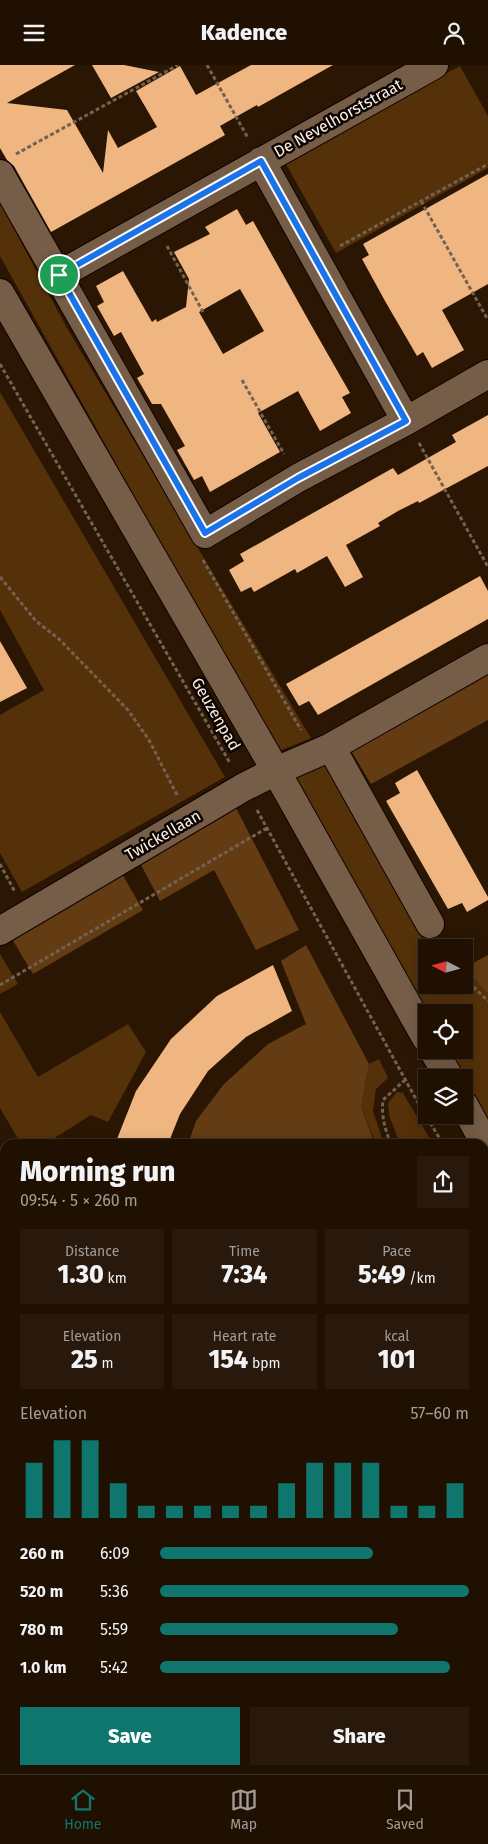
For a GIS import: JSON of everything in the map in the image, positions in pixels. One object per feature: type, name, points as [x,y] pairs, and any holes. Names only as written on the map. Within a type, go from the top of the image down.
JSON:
[{"type":"street","name":"De Nevelhorststraat","points":[[59,275],[434,65]]},
{"type":"street","points":[[261,161],[406,421]]},
{"type":"street","points":[[4,166],[59,275],[205,533],[298,478],[406,421],[488,374]]},
{"type":"street","points":[[0,293],[276,771],[418,1024]]},
{"type":"street","name":"Twickellaan","points":[[0,931],[244,787],[323,751],[488,658]]},
{"type":"street","points":[[323,751],[430,924]]},
{"type":"street","points":[[473,1122],[483,1139]]},
{"type":"path","points":[[4,166],[178,65]]},
{"type":"path","points":[[207,65],[261,161]]},
{"type":"path","points":[[316,260],[488,164]]},
{"type":"path","points":[[421,201],[488,320]]},
{"type":"path","points":[[154,222],[203,312]]},
{"type":"path","name":"Geuzenpad","points":[[0,364],[244,787],[440,1139]]},
{"type":"path","points":[[242,380],[298,478]]},
{"type":"path","points":[[406,421],[488,567]]},
{"type":"path","points":[[205,533],[198,552],[323,751]]},
{"type":"path","points":[[0,577],[36,621],[59,639],[128,710],[149,740],[190,820]]},
{"type":"path","points":[[0,985],[267,828]]},
{"type":"path","points":[[473,987],[488,1001]]},
{"type":"path","points":[[389,1139],[384,1126],[383,1099],[406,1079]]},
{"type":"shaded area","points":[[460,66],[488,116],[488,168],[336,253],[283,159]]},
{"type":"shaded area","points":[[0,203],[67,328],[311,738],[277,752],[0,256]]},
{"type":"shaded area","points":[[0,392],[225,777],[22,892],[0,853],[0,715],[44,690],[0,610]]},
{"type":"shaded area","points":[[488,672],[488,720],[371,784],[350,749]]},
{"type":"shaded area","points":[[324,763],[422,938],[435,934],[440,939],[418,939],[418,994],[473,994],[473,978],[488,994],[488,1124],[473,1098],[473,1069],[456,1069],[450,1059],[473,1059],[473,1004],[421,1004],[293,780]]},
{"type":"shaded area","points":[[236,808],[299,930],[256,950],[214,870],[160,901],[140,863]]},
{"type":"shaded area","points":[[122,874],[143,910],[33,974],[12,939]]},
{"type":"shaded area","points":[[306,945],[369,1064],[361,1107],[373,1139],[190,1139],[196,1121],[224,1084],[268,1044],[306,1024],[281,961]]},
{"type":"shaded area","points":[[0,954],[18,984],[0,994]]},
{"type":"shaded area","points":[[488,955],[488,994],[473,978],[473,963]]},
{"type":"shaded area","points":[[0,1012],[38,1077],[128,1024],[146,1052],[108,1122],[91,1115],[53,1139],[18,1139],[0,1108]]},
{"type":"shaded area","points":[[379,1059],[388,1078],[376,1089],[373,1111],[382,1139],[374,1139],[361,1107],[369,1064]]},
{"type":"shaded area","points":[[397,1092],[403,1093],[418,1118],[418,1124],[421,1124],[430,1139],[398,1139],[389,1115],[388,1103]]},
{"type":"building","points":[[0,65],[75,65],[7,103],[67,110],[103,173],[108,130],[118,148],[157,127],[136,91],[180,66],[196,95],[251,65],[333,65],[220,126],[225,135],[51,232],[14,166],[7,160],[0,148]]},
{"type":"building","points":[[92,65],[124,65],[159,72],[111,98]]},
{"type":"building","points":[[488,174],[488,284],[442,310],[464,350],[432,368],[423,352],[417,356],[385,301],[362,259],[369,255],[363,244]]},
{"type":"building","points":[[237,209],[246,225],[253,221],[350,393],[342,397],[351,413],[320,431],[298,391],[258,413],[280,452],[210,492],[202,476],[194,480],[177,450],[185,446],[161,404],[152,404],[137,378],[144,374],[121,332],[114,336],[97,306],[104,302],[96,286],[123,271],[152,322],[156,319],[157,322],[186,307],[189,279],[174,252],[210,234],[205,227]],"holes":[[[240,289],[264,331],[223,354],[199,312]]]},
{"type":"building","points":[[488,415],[488,466],[419,503],[418,501],[398,511],[378,523],[380,526],[346,545],[363,577],[345,587],[327,556],[297,573],[295,569],[254,592],[251,587],[241,592],[229,570],[244,561],[240,554],[393,468],[398,475],[456,442],[452,435]]},
{"type":"building","points":[[480,576],[488,591],[488,619],[318,715],[309,701],[299,706],[286,684]]},
{"type":"building","points":[[0,641],[27,688],[0,702]]},
{"type":"building","points":[[417,770],[488,897],[488,900],[467,912],[462,903],[448,909],[386,801],[400,793],[395,783]]},
{"type":"building","points":[[273,965],[292,1011],[246,1037],[208,1071],[180,1114],[170,1139],[117,1139],[136,1091],[171,1039],[217,996]]},
{"type":"route","points":[[261,161],[406,421],[298,478],[205,533],[59,275],[261,161]]}]
